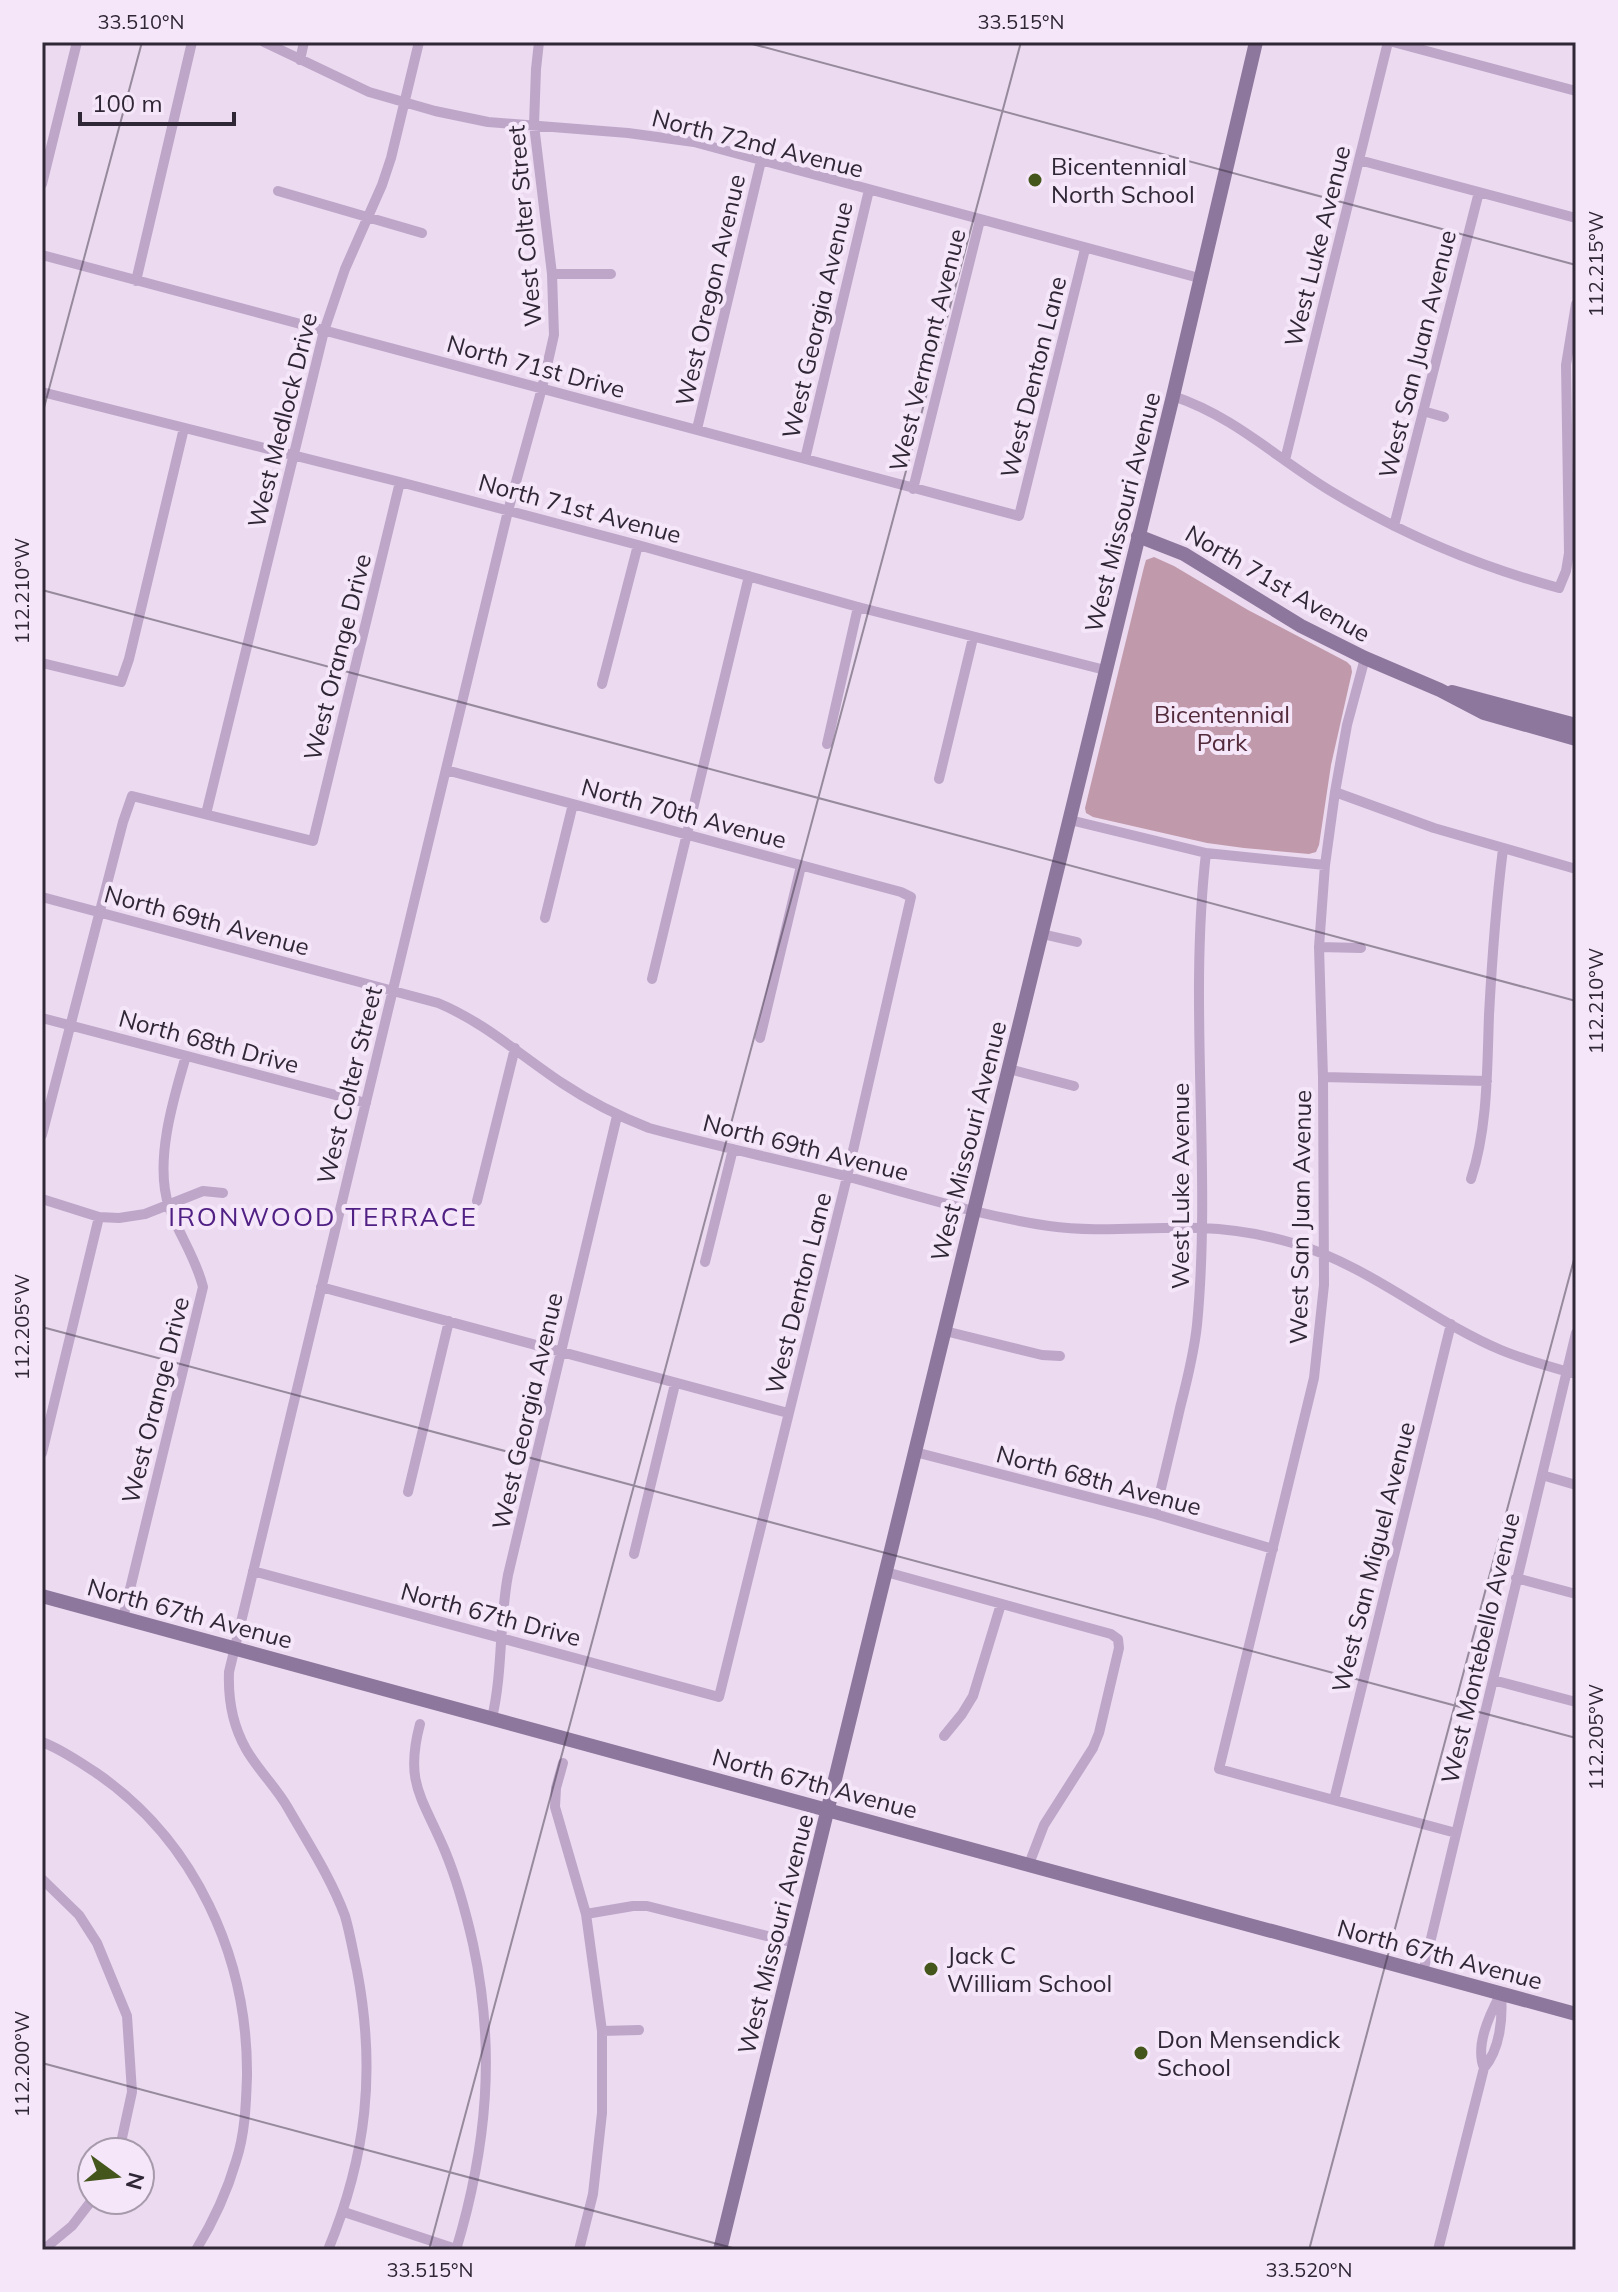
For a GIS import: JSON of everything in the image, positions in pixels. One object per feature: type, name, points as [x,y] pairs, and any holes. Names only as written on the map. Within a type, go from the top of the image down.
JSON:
[{"type":"street","points":[[42,184],[77,42]]},
{"type":"street","points":[[136,281],[192,42]]},
{"type":"street","name":"North 72nd Avenue","points":[[264,42],[369,92],[405,104],[488,122],[628,133],[694,142],[1199,278]]},
{"type":"street","points":[[300,60],[304,42]]},
{"type":"street","name":"West Medlock Drive","points":[[206,814],[324,331],[345,269],[391,158],[419,42]]},
{"type":"street","name":"West Colter Street","points":[[328,2250],[344,2212],[359,2153],[368,2059],[365,2013],[345,1917],[329,1881],[283,1799],[246,1749],[234,1719],[228,1687],[229,1672],[508,511],[554,335],[552,274],[534,125],[539,42]]},
{"type":"street","name":"West Missouri Avenue","points":[[720,2250],[1173,396],[1256,42]]},
{"type":"street","points":[[1390,42],[1576,91]]},
{"type":"street","name":"West Luke Avenue","points":[[1285,460],[1390,42]]},
{"type":"street","points":[[1359,160],[1576,218]]},
{"type":"street","name":"West Oregon Avenue","points":[[697,429],[761,161]]},
{"type":"street","name":"West Georgia Avenue","points":[[805,459],[869,190]]},
{"type":"street","points":[[278,191],[422,233]]},
{"type":"street","name":"West San Juan Avenue","points":[[1394,526],[1479,192]]},
{"type":"street","name":"West Vermont Avenue","points":[[913,489],[980,220]]},
{"type":"street","name":"West Denton Lane","points":[[1019,516],[1085,249]]},
{"type":"street","name":"North 71st Drive","points":[[42,255],[1019,516]]},
{"type":"street","points":[[552,274],[611,274]]},
{"type":"street","points":[[1173,396],[1219,415],[1332,492],[1394,526],[1482,563],[1559,588],[1569,553],[1572,500],[1571,365],[1576,304]]},
{"type":"street","name":"North 71st Avenue","points":[[42,392],[400,482],[973,638],[1105,670]]},
{"type":"street","points":[[1423,411],[1444,417]]},
{"type":"street","points":[[42,663],[121,682],[133,644],[184,428]]},
{"type":"street","name":"West Orange Drive","points":[[206,814],[313,841],[400,482]]},
{"type":"street","name":"North 71st Avenue","points":[[1138,536],[1184,554],[1301,626],[1365,658],[1440,690],[1484,713],[1576,739]]},
{"type":"street","points":[[602,684],[638,545]]},
{"type":"street","points":[[652,979],[749,576]]},
{"type":"street","points":[[827,744],[858,607]]},
{"type":"street","points":[[939,779],[973,638]]},
{"type":"street","name":"West San Juan Avenue","points":[[1334,1800],[1219,1769],[1314,1378],[1323,1300],[1323,1077],[1319,947],[1325,865],[1335,792],[1347,725],[1365,658]]},
{"type":"street","name":"North 71st Avenue","points":[[1440,690],[1576,725]]},
{"type":"street","name":"North 70th Avenue","points":[[446,770],[687,833],[911,897]]},
{"type":"street","points":[[1335,792],[1434,828],[1576,869]]},
{"type":"street","points":[[42,1135],[132,796],[206,814]]},
{"type":"street","points":[[545,918],[573,804]]},
{"type":"street","points":[[1070,820],[1206,853],[1325,865]]},
{"type":"street","points":[[1471,1179],[1482,1132],[1487,1081],[1493,930],[1503,849]]},
{"type":"street","name":"West Luke Avenue","points":[[1155,1514],[1197,1328],[1202,1228],[1198,977],[1201,891],[1206,853]]},
{"type":"street","points":[[760,1038],[801,866]]},
{"type":"street","name":"North 69th Avenue","points":[[42,897],[425,998],[460,1012],[562,1083],[617,1116],[649,1128],[1025,1222],[1073,1228],[1202,1228],[1255,1233],[1296,1244],[1375,1278],[1500,1350],[1571,1372]]},
{"type":"street","name":"West Denton Lane","points":[[719,1697],[847,1177],[911,897]]},
{"type":"street","points":[[1042,934],[1077,942]]},
{"type":"street","points":[[1319,947],[1361,948]]},
{"type":"street","name":"North 68th Drive","points":[[42,1018],[366,1103]]},
{"type":"street","points":[[477,1201],[515,1048]]},
{"type":"street","name":"West Orange Drive","points":[[123,1618],[203,1287],[198,1267],[169,1206],[163,1161],[168,1124],[186,1056]]},
{"type":"street","points":[[1009,1069],[1074,1086]]},
{"type":"street","points":[[1323,1077],[1487,1081]]},
{"type":"street","name":"West Georgia Avenue","points":[[492,1718],[498,1694],[508,1575],[617,1116]]},
{"type":"street","points":[[705,1262],[733,1149]]},
{"type":"street","points":[[42,1199],[99,1217],[119,1218],[145,1214],[203,1191],[223,1193]]},
{"type":"street","points":[[42,1453],[99,1217]]},
{"type":"street","points":[[321,1287],[788,1413]]},
{"type":"street","points":[[408,1492],[449,1321]]},
{"type":"street","name":"West San Miguel Avenue","points":[[1334,1800],[1451,1324]]},
{"type":"street","points":[[945,1331],[1042,1355],[1060,1356]]},
{"type":"street","name":"West Montebello Avenue","points":[[1423,1972],[1516,1578],[1571,1372],[1576,1333]]},
{"type":"street","points":[[634,1554],[675,1384]]},
{"type":"street","name":"North 68th Avenue","points":[[915,1452],[1155,1514],[1273,1549]]},
{"type":"street","points":[[1542,1475],[1576,1485]]},
{"type":"street","name":"North 67th Drive","points":[[253,1571],[719,1697]]},
{"type":"street","points":[[886,1572],[1111,1634],[1118,1639],[1119,1648],[1099,1733],[1085,1762],[1044,1825],[1029,1864]]},
{"type":"street","points":[[1516,1578],[1576,1594]]},
{"type":"street","name":"North 67th Avenue","points":[[42,1596],[1576,2014]]},
{"type":"street","points":[[944,1736],[973,1696],[1001,1604]]},
{"type":"street","points":[[1493,1680],[1576,1702]]},
{"type":"street","points":[[344,2212],[457,2250],[472,2195],[482,2139],[486,2070],[484,2011],[472,1941],[454,1875],[416,1789],[413,1761],[420,1724]]},
{"type":"street","points":[[42,1742],[69,1755],[113,1785],[154,1823],[176,1849],[204,1892],[228,1947],[247,2052],[246,2110],[237,2159],[223,2197],[196,2250]]},
{"type":"street","points":[[563,1763],[556,1788],[555,1807],[586,1914],[602,2031],[602,2113],[593,2194],[579,2250]]},
{"type":"street","points":[[1334,1800],[1456,1833]]},
{"type":"street","points":[[42,1879],[79,1915],[97,1943],[127,2016],[132,2092],[122,2136]]},
{"type":"street","points":[[586,1914],[647,1906],[795,1943]]},
{"type":"street","points":[[1438,2250],[1484,2068],[1492,2059],[1503,2016],[1501,1994]]},
{"type":"street","points":[[602,2031],[639,2030]]},
{"type":"street","points":[[43,2250],[80,2216]]},
{"type":"green space","name":"Bicentennial Park","points":[[1154,557],[1351,666],[1316,852],[1309,854],[1207,843],[1086,813],[1144,567],[1146,560]]},
{"type":"place","name":"Bicentennial North School","points":[[1035,180]]},
{"type":"place","name":"Jack C William School","points":[[931,1969]]},
{"type":"place","name":"Don Mensendick School","points":[[1141,2053]]},
{"type":"district","name":"IRONWOOD TERRACE","points":[[323,1216]]}]
